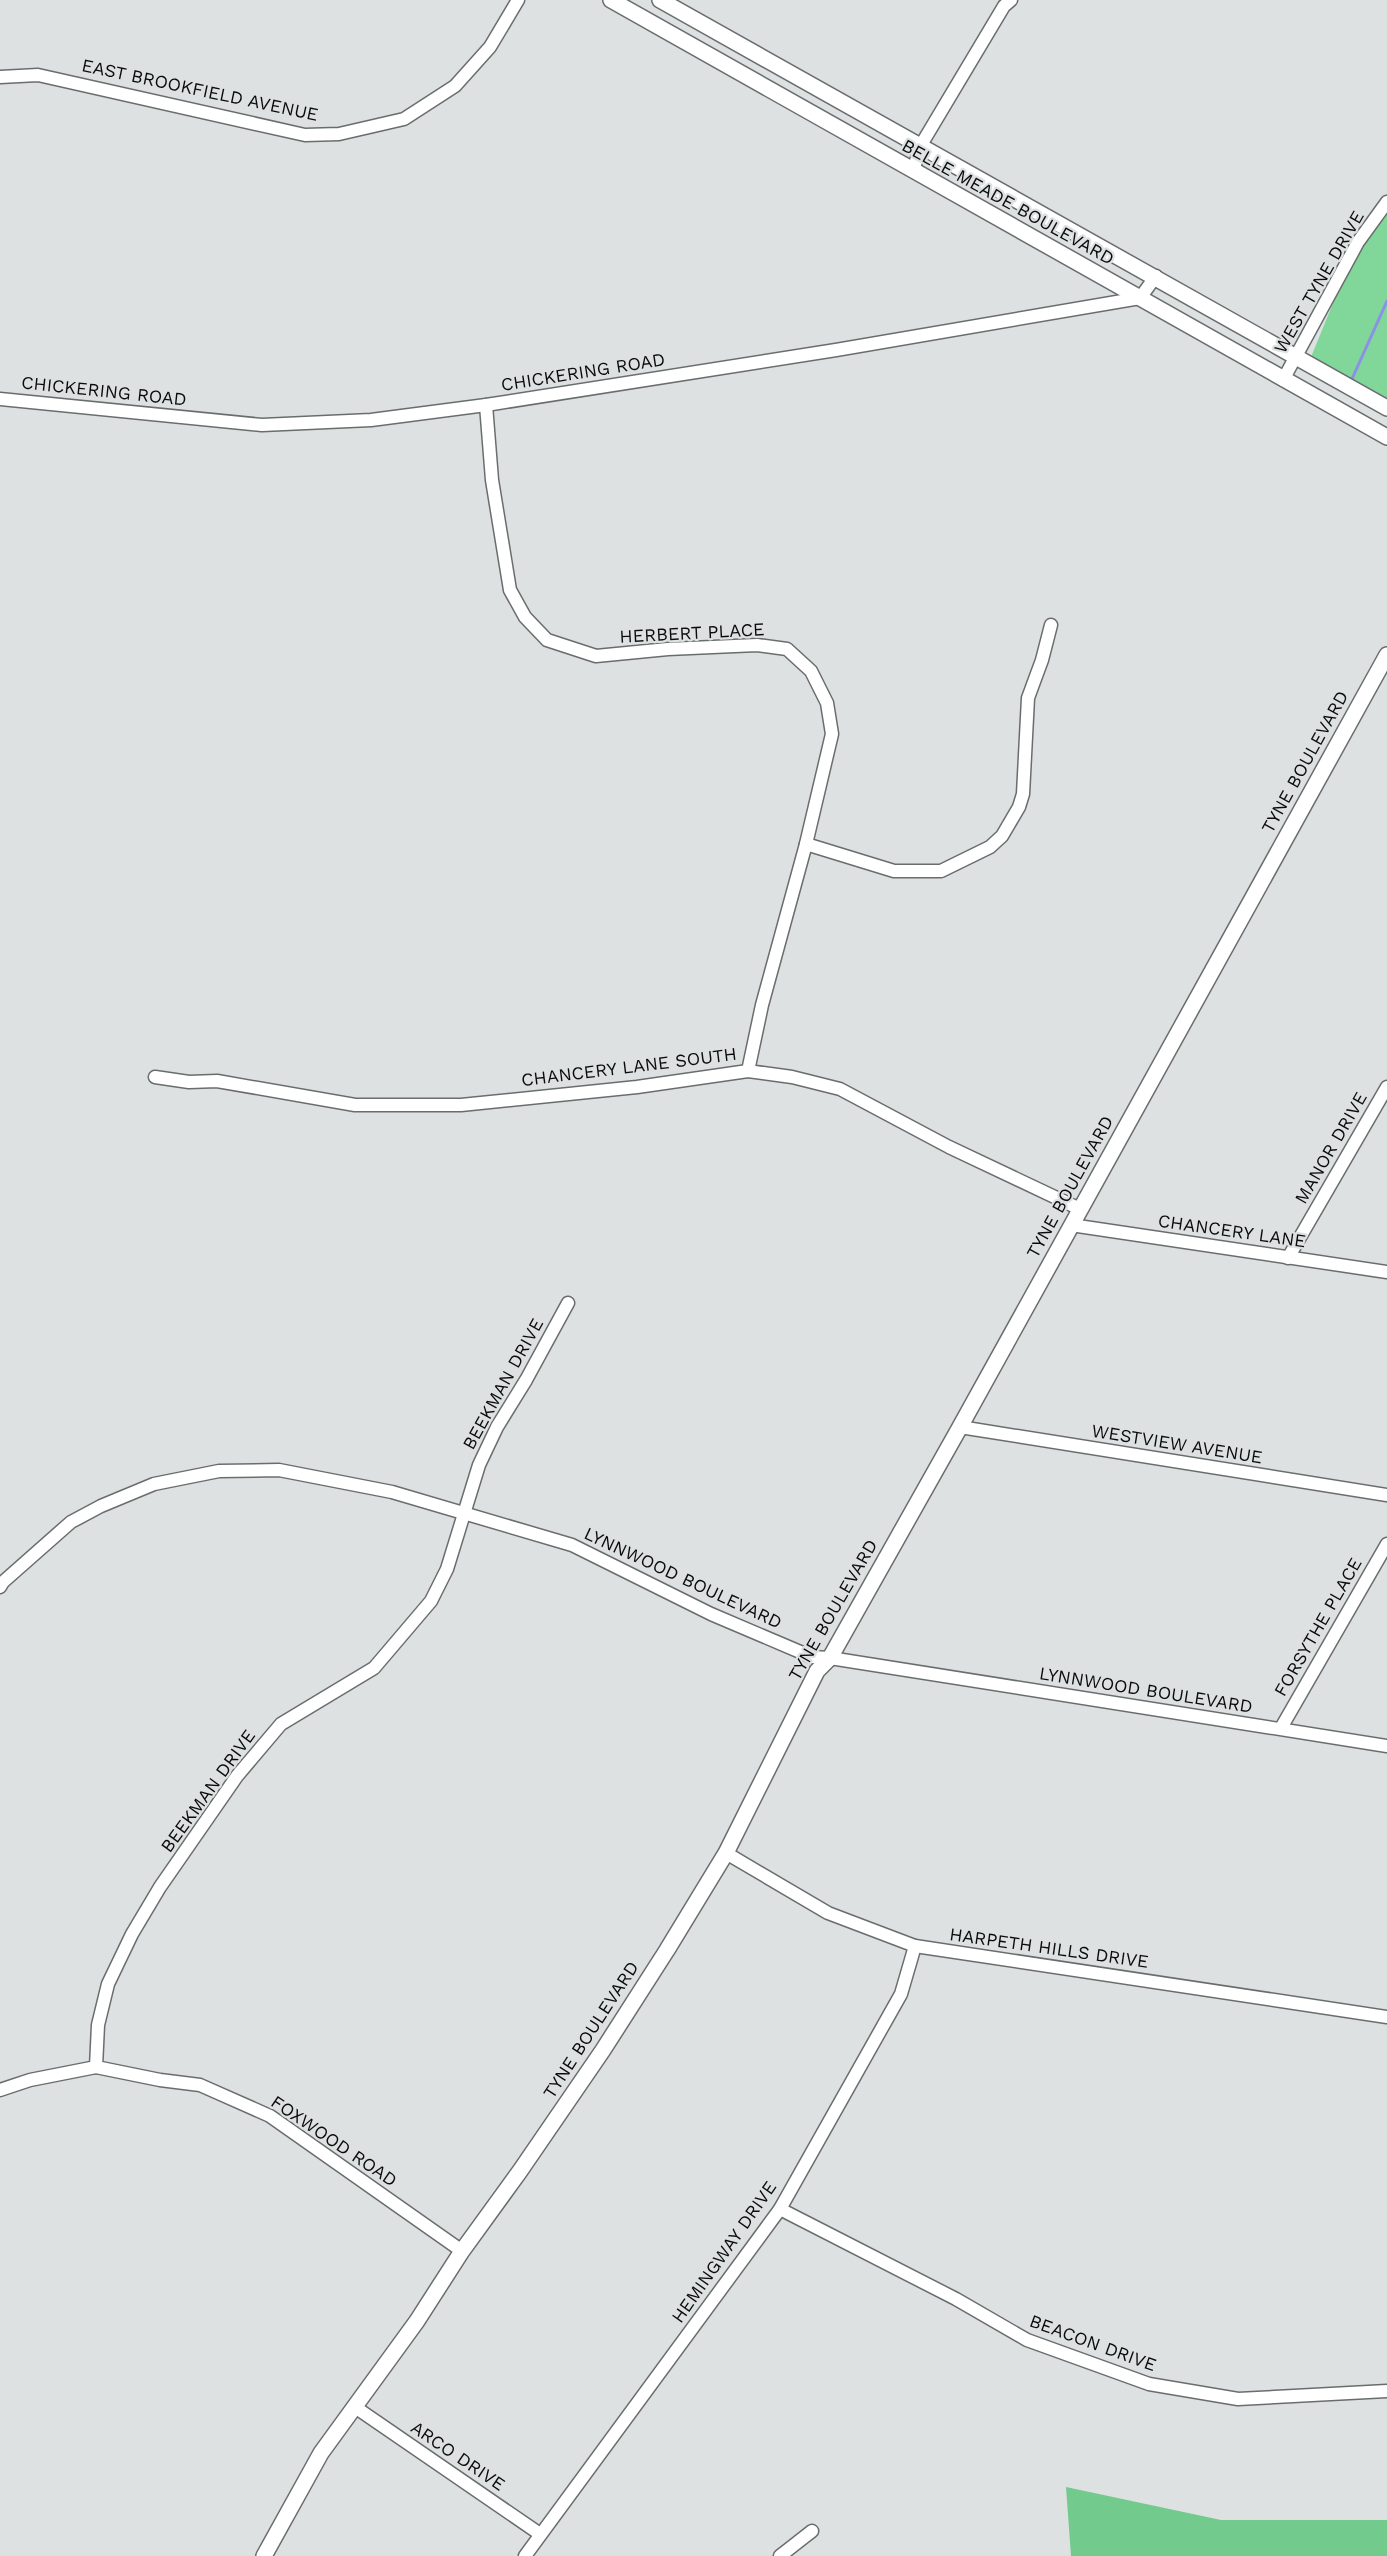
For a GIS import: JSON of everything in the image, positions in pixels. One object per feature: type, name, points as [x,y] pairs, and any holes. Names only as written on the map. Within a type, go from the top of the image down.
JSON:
[{"type":"street","name":"EAST BROOKFIELD AVENUE","points":[[0,77],[31,74],[50,77],[305,135],[339,134],[404,119],[455,86],[490,47],[518,0]]},
{"type":"street","name":"BELLE MEADE BOULEVARD","points":[[611,0],[1387,437]]},
{"type":"street","name":"BELLE MEADE BOULEVARD","points":[[660,0],[1156,276],[1387,408]]},
{"type":"street","points":[[914,171],[921,145],[1004,6],[1011,0]]},
{"type":"street","name":"WEST TYNE DRIVE","points":[[1283,380],[1358,242],[1387,202]]},
{"type":"street","points":[[1140,298],[1156,276]]},
{"type":"street","name":"CHICKERING ROAD","points":[[0,399],[262,425],[371,420],[486,405],[836,350],[1140,298]]},
{"type":"street","name":"HERBERT PLACE","points":[[486,405],[492,480],[510,590],[525,617],[547,640],[596,656],[668,649],[757,645],[787,649],[811,671],[827,703],[832,734],[806,844],[762,1005],[748,1071]]},
{"type":"street","points":[[806,844],[894,871],[941,871],[990,847],[1002,836],[1019,807],[1023,794],[1028,698],[1042,660],[1051,625]]},
{"type":"street","name":"TYNE BOULEVARD","points":[[264,2556],[321,2453],[417,2320],[462,2251],[603,2050],[726,1853],[818,1671],[830,1658],[960,1427],[1387,655]]},
{"type":"street","name":"CHANCERY LANE SOUTH","points":[[155,1077],[189,1082],[217,1081],[356,1105],[461,1105],[637,1087],[748,1071],[792,1077],[840,1089],[946,1145],[1080,1209]]},
{"type":"street","name":"MANOR DRIVE","points":[[1288,1258],[1387,1087]]},
{"type":"street","name":"CHANCERY LANE","points":[[1071,1226],[1387,1272]]},
{"type":"street","name":"BEEKMAN DRIVE","points":[[96,2067],[98,2025],[108,1984],[132,1934],[160,1887],[237,1776],[281,1724],[374,1668],[431,1602],[447,1569],[479,1465],[497,1427],[526,1380],[568,1303]]},
{"type":"street","name":"WESTVIEW AVENUE","points":[[960,1427],[1387,1495]]},
{"type":"street","name":"LYNNWOOD BOULEVARD","points":[[0,1587],[66,1526],[81,1516],[154,1484],[219,1471],[279,1470],[361,1485],[463,1511],[572,1545],[711,1614],[812,1657],[1387,1746]]},
{"type":"street","name":"FORSYTHE PLACE","points":[[1281,1728],[1387,1545]]},
{"type":"street","name":"HARPETH HILLS DRIVE","points":[[726,1853],[828,1913],[915,1946],[1387,2017]]},
{"type":"street","name":"HEMINGWAY DRIVE","points":[[525,2556],[780,2209],[901,1994],[915,1946]]},
{"type":"street","name":"FOXWOOD ROAD","points":[[0,2090],[30,2080],[96,2067],[160,2080],[200,2085],[270,2116],[462,2251]]},
{"type":"street","name":"BEACON DRIVE","points":[[780,2209],[956,2299],[1027,2340],[1146,2384],[1239,2398],[1387,2391]]},
{"type":"street","name":"ARCO DRIVE","points":[[355,2407],[540,2534]]},
{"type":"street","points":[[780,2556],[812,2531]]},
{"type":"green space","points":[[1387,202],[1387,398],[1311,357],[1358,242]]},
{"type":"green space","points":[[1066,2487],[1221,2520],[1387,2520],[1387,2556],[1071,2556]]},
{"type":"waterway","points":[[1352,379],[1387,301]]}]
